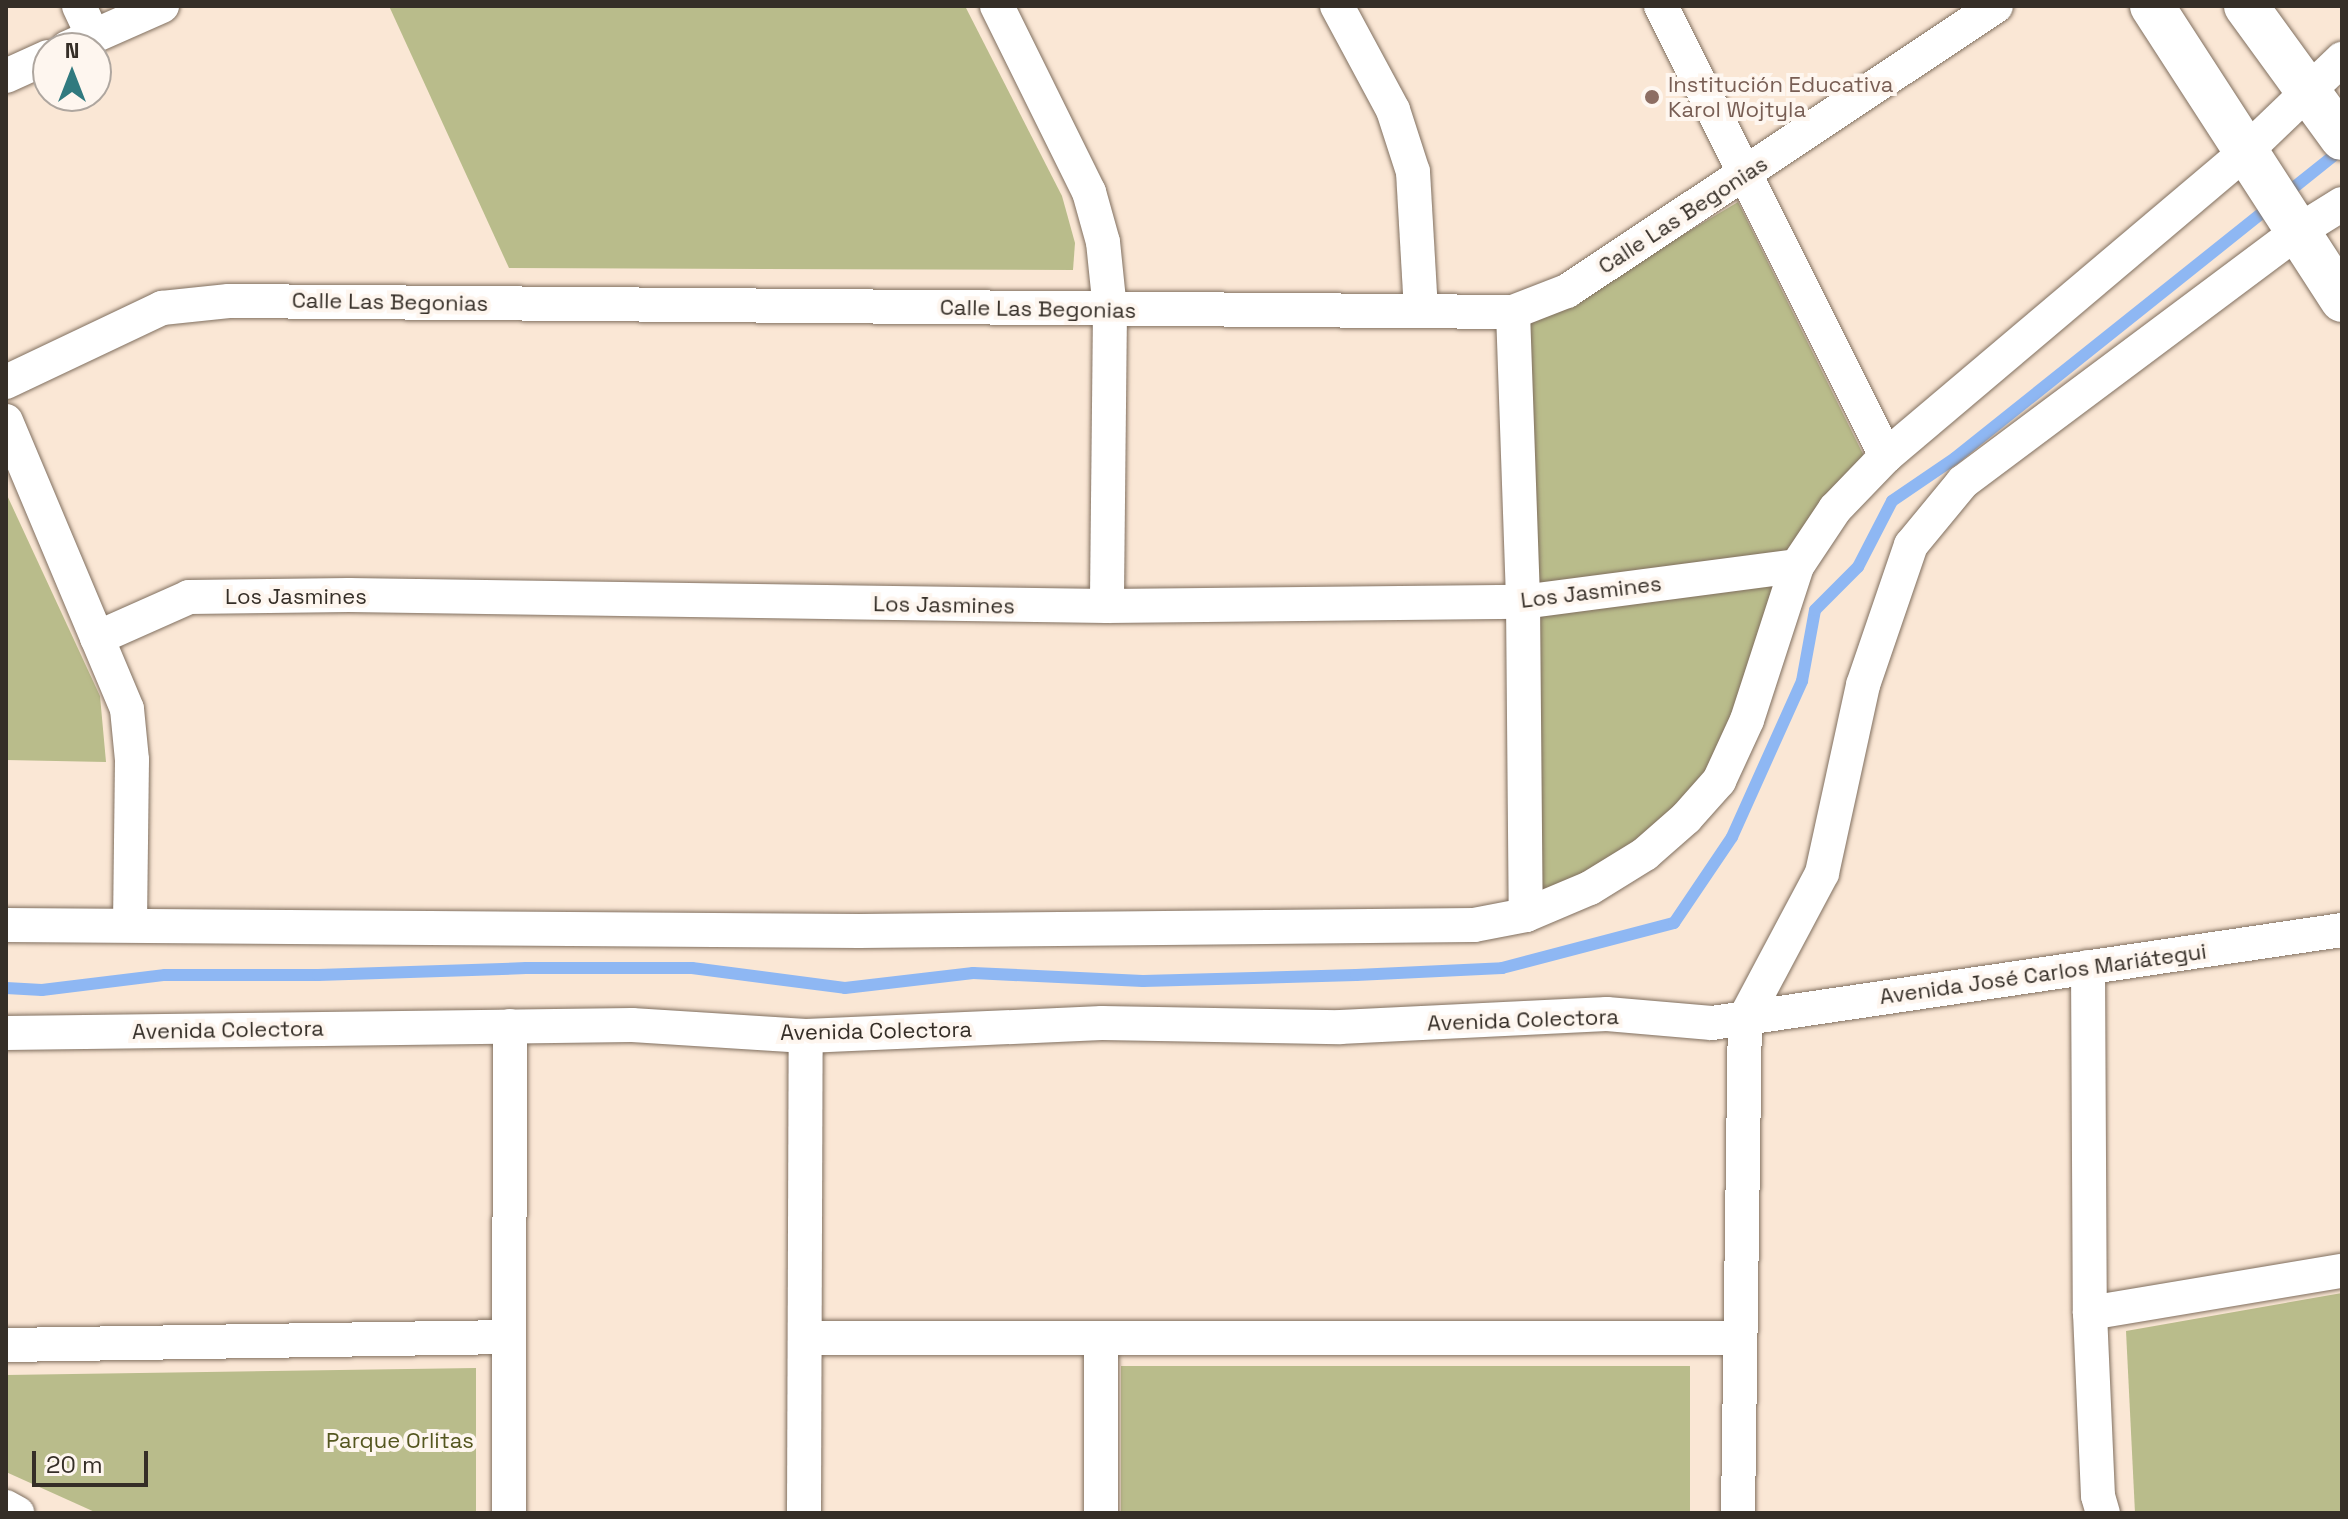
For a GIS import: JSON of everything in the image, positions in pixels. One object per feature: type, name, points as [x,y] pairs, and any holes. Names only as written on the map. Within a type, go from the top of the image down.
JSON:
[{"type":"street","points":[[80,30],[162,6]]},
{"type":"street","points":[[997,6],[1089,192],[1103,242],[1110,310],[1107,606]]},
{"type":"street","points":[[1337,6],[1393,110],[1413,172],[1421,311]]},
{"type":"street","points":[[1661,6],[1886,456]]},
{"type":"street","name":"Calle Las Begonias","points":[[6,382],[162,308],[229,301],[1513,312],[1567,291],[1746,175],[1996,6]]},
{"type":"street","points":[[2152,6],[2342,300]]},
{"type":"street","points":[[2246,6],[2340,136]]},
{"type":"street","points":[[1738,1513],[1738,1338],[1745,1018],[1822,873],[1863,685],[1911,545],[1963,482],[2274,197],[2306,90],[2342,59]]},
{"type":"street","points":[[6,76],[32,64]]},
{"type":"street","points":[[6,925],[859,931],[1474,925],[1526,915],[1590,888],[1645,854],[1686,818],[1719,781],[1747,720],[1797,566],[1835,509],[1886,456],[2274,197],[2342,204]]},
{"type":"street","points":[[1513,312],[1523,602],[1526,915]]},
{"type":"street","points":[[6,421],[127,709],[132,760],[130,924]]},
{"type":"street","name":"Los Jasmines","points":[[97,638],[189,597],[349,595],[1107,606],[1523,602],[1797,566]]},
{"type":"street","name":"Avenida José Carlos Mariátegui","points":[[1745,1018],[2342,930]]},
{"type":"street","points":[[2088,967],[2090,1313],[2098,1496],[2103,1513]]},
{"type":"street","name":"Avenida Colectora","points":[[6,1033],[632,1025],[806,1036],[1102,1023],[1340,1027],[1607,1014],[1712,1023],[1745,1018]]},
{"type":"street","points":[[509,1513],[510,1026]]},
{"type":"street","points":[[804,1513],[806,1036]]},
{"type":"street","points":[[2090,1313],[2342,1271]]},
{"type":"street","points":[[6,1345],[509,1337]]},
{"type":"street","points":[[805,1338],[1738,1338]]},
{"type":"street","points":[[1101,1338],[1101,1513]]},
{"type":"street","points":[[6,1507],[17,1513]]},
{"type":"green space","points":[[389,6],[965,6],[1062,196],[1075,243],[1073,270],[509,268]]},
{"type":"green space","points":[[1738,202],[1864,456],[1787,554],[1531,593],[1525,318],[1575,299]]},
{"type":"green space","points":[[6,493],[100,696],[106,762],[6,760]]},
{"type":"green space","points":[[1778,583],[1728,731],[1706,778],[1647,835],[1538,900],[1535,611]]},
{"type":"green space","points":[[2342,1293],[2342,1513],[2135,1513],[2126,1331]]},
{"type":"green space","points":[[1121,1366],[1690,1366],[1690,1513],[1121,1513]]},
{"type":"green space","name":"Parque Orlitas","points":[[476,1368],[476,1513],[97,1513],[6,1472],[6,1375]]},
{"type":"waterway","points":[[6,988],[42,990],[165,975],[318,975],[526,968],[692,968],[845,988],[973,973],[1143,981],[1356,975],[1502,968],[1674,923],[1732,837],[1802,681],[1815,610],[1858,567],[1892,501],[1955,458],[2342,149]]},
{"type":"place","name":"Institución Educativa Karol Wojtyla","points":[[1652,97]]}]
